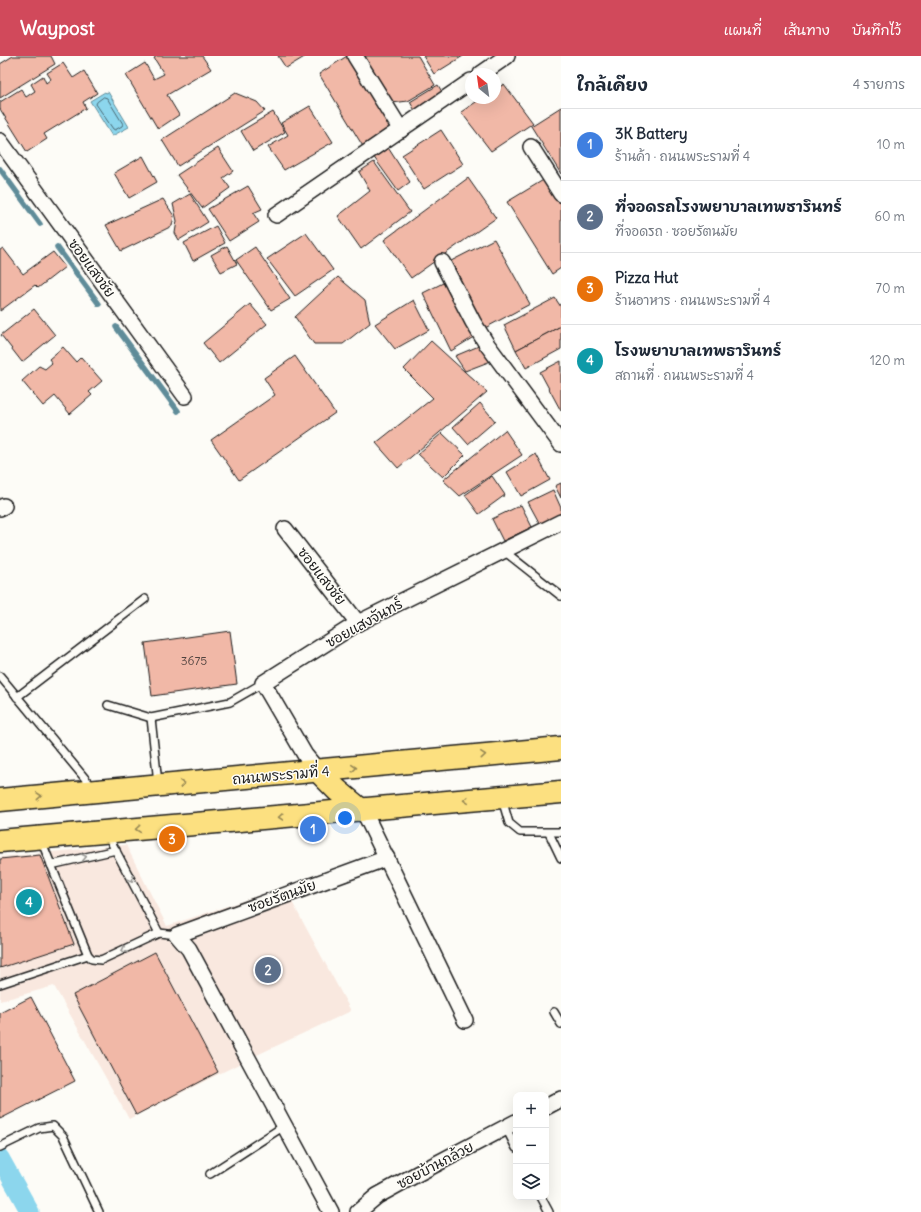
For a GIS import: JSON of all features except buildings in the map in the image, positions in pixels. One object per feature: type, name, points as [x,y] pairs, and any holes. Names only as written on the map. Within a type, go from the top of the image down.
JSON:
[{"type":"main road","name":"ถนนพระรามที่ 4","points":[[0,800],[561,748]]},
{"type":"main road","points":[[318,771],[337,790],[362,810]]},
{"type":"main road","points":[[0,841],[40,838],[111,841],[362,810],[561,792]]},
{"type":"street","points":[[355,56],[401,130]]},
{"type":"street","points":[[490,68],[507,56]]},
{"type":"street","points":[[276,215],[465,85]]},
{"type":"street","name":"ซอยแสงชัย","points":[[0,141],[185,396]]},
{"type":"street","points":[[531,147],[561,194]]},
{"type":"street","points":[[442,262],[473,322],[483,338],[561,444]]},
{"type":"street","name":"ซอยแสงจันทร์","points":[[263,683],[358,623],[561,522]]},
{"type":"street","name":"ซอยแสงชัย","points":[[285,529],[358,623]]},
{"type":"street","points":[[263,683],[305,755],[318,771]]},
{"type":"street","points":[[362,810],[368,818],[465,1020]]},
{"type":"street","name":"ซอยรัตนมัย","points":[[177,935],[387,858]]},
{"type":"street","points":[[177,935],[189,949],[332,1212]]},
{"type":"street","points":[[549,1105],[561,1099]]},
{"type":"street","name":"ซอยบ้านกล้วย","points":[[358,1212],[377,1196],[511,1125]]},
{"type":"lane","points":[[504,551],[561,596]]},
{"type":"lane","points":[[18,697],[145,599]]},
{"type":"lane","points":[[0,676],[96,792]]},
{"type":"lane","points":[[108,705],[151,718],[230,702],[263,683]]},
{"type":"lane","points":[[151,718],[158,786]]},
{"type":"lane","points":[[502,797],[509,823],[520,832],[561,832]]},
{"type":"lane","points":[[549,833],[561,858]]},
{"type":"lane","points":[[40,838],[88,955],[92,959],[101,960],[159,934],[177,935]]},
{"type":"lane","points":[[51,865],[111,841],[159,934]]},
{"type":"lane","points":[[0,984],[88,955]]},
{"type":"lane","points":[[554,1012],[561,1024]]},
{"type":"lane","points":[[0,1147],[39,1128],[53,1126],[63,1136],[99,1212]]},
{"type":"lane","points":[[210,1174],[284,1126]]},
{"type":"lane","points":[[543,1200],[549,1212]]},
{"type":"shaded area","points":[[126,845],[167,926],[284,887],[351,1011],[259,1054],[129,1119],[54,986],[0,1001],[0,857]]},
{"type":"water","points":[[105,92],[108,92],[129,127],[112,136],[90,101]]},
{"type":"waterway","points":[[0,169],[40,224]]},
{"type":"waterway","points":[[57,247],[99,304]]},
{"type":"waterway","points":[[116,327],[178,411]]},
{"type":"waterway","points":[[0,1158],[30,1212]]},
{"type":"place","name":"3K Battery","points":[[313,829]]},
{"type":"place","name":"Pizza Hut","points":[[172,839]]},
{"type":"place","name":"โรงพยาบาลเทพธารินทร์","points":[[29,902]]},
{"type":"place","name":"ที่จอดรถโรงพยาบาลเทพธารินทร์","points":[[268,970]]}]
